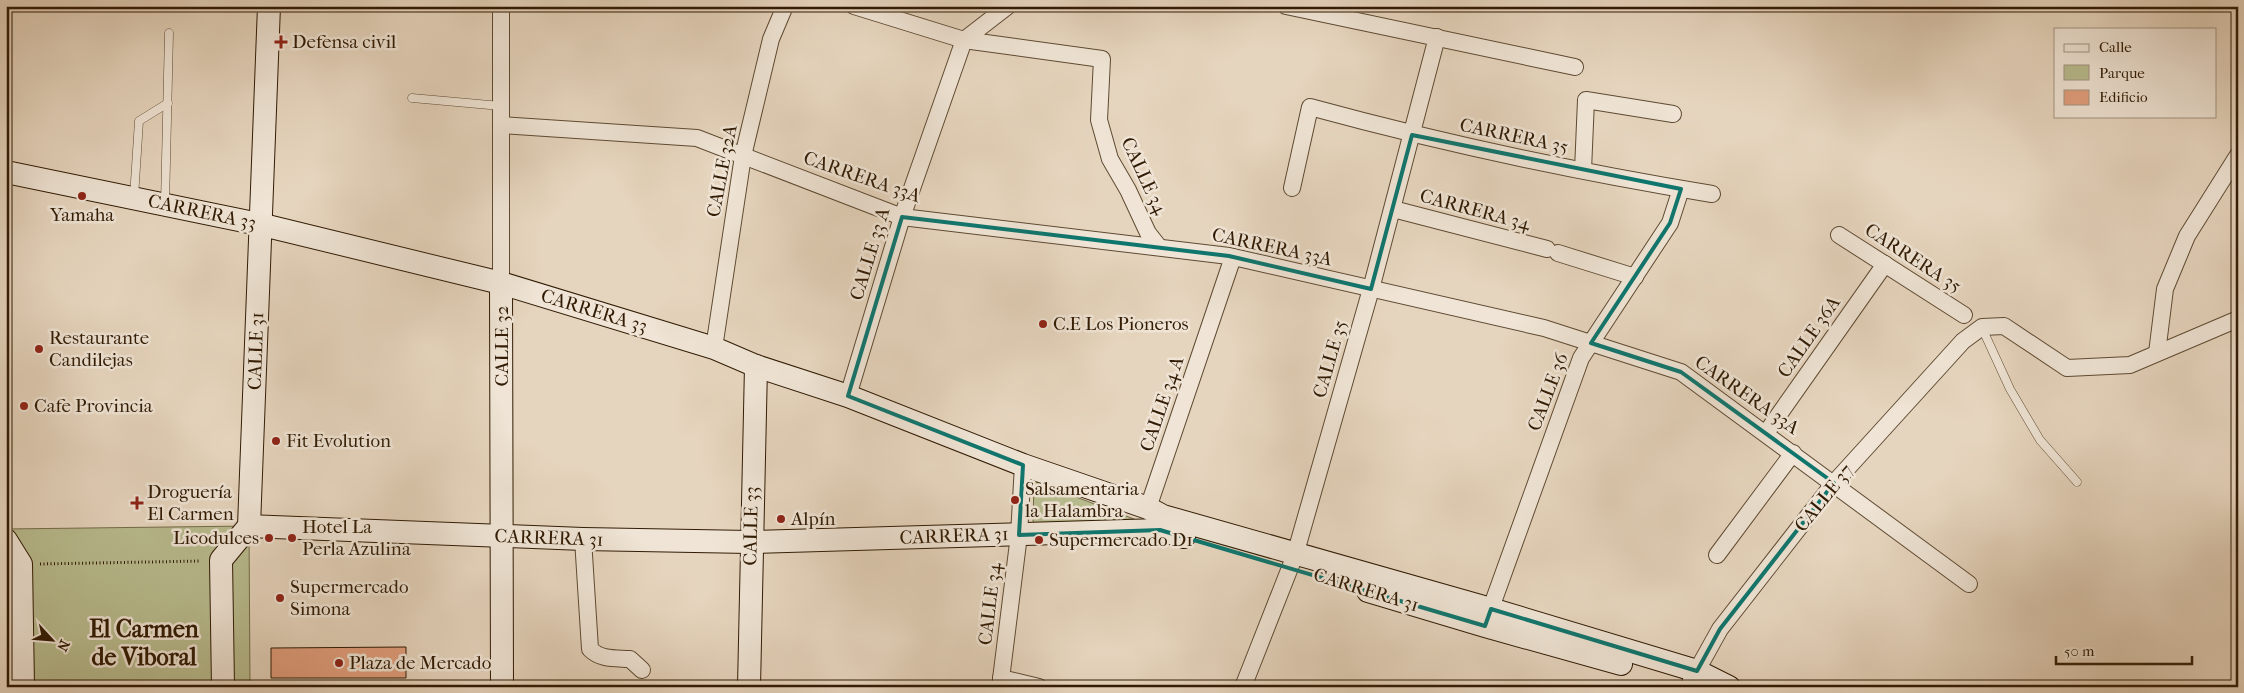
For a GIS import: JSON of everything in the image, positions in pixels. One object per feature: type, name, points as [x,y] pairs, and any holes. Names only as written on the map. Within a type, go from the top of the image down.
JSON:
[{"type":"main road","name":"CALLE 31","points":[[249,526],[269,6]]},
{"type":"main road","name":"CARRERA 33","points":[[6,172],[260,224],[501,283],[714,348],[756,366],[848,396],[1023,466],[1155,512]]},
{"type":"main road","name":"CALLE 32","points":[[501,283],[502,687]]},
{"type":"main road","name":"CALLE 33","points":[[749,687],[750,542],[756,366]]},
{"type":"main road","name":"CARRERA 31","points":[[1155,512],[1292,561]]},
{"type":"main road","name":"CARRERA 31","points":[[249,526],[583,539],[750,542],[1160,530],[1292,561],[1488,618],[1693,682],[1728,687]]},
{"type":"main road","points":[[223,687],[222,560],[249,526]]},
{"type":"main road","points":[[6,540],[21,564],[23,687]]},
{"type":"street","name":"CALLE 32","points":[[501,6],[501,283]]},
{"type":"street","name":"CALLE 32A","points":[[714,348],[743,156],[771,39],[785,6]]},
{"type":"street","points":[[854,6],[964,40],[1008,6]]},
{"type":"street","points":[[1286,6],[1330,11],[1437,37],[1575,67]]},
{"type":"street","name":"CALLE 35","points":[[1243,687],[1292,561],[1371,289],[1437,37]]},
{"type":"street","name":"CALLE 34","points":[[964,40],[1102,59],[1099,120],[1110,159],[1128,190],[1148,233],[1158,247]]},
{"type":"street","name":"CALLE 33 A","points":[[848,396],[902,217],[964,40]]},
{"type":"street","points":[[1583,170],[1586,100],[1673,114]]},
{"type":"street","name":"CARRERA 35","points":[[1292,188],[1310,107],[1412,135],[1712,194]]},
{"type":"street","name":"CARRERA 33A","points":[[501,125],[698,138],[902,217],[1233,256],[1544,328],[1682,372],[1969,584]]},
{"type":"street","points":[[2157,353],[2165,289],[2187,236],[2238,155]]},
{"type":"street","name":"CALLE 36","points":[[1488,618],[1581,358],[1670,224],[1681,189]]},
{"type":"street","name":"CARRERA 34","points":[[1393,209],[1552,251],[1635,277]]},
{"type":"street","name":"CARRERA 35","points":[[1839,235],[1964,314]]},
{"type":"street","name":"CALLE 34 A","points":[[1155,512],[1233,256]]},
{"type":"street","name":"CALLE 36A","points":[[1766,433],[1885,264]]},
{"type":"street","points":[[1982,327],[2004,326],[2067,368],[2130,365],[2238,319]]},
{"type":"street","name":"CALLE 37","points":[[1693,682],[1720,629],[1834,483],[1962,341],[1982,327]]},
{"type":"street","points":[[1717,556],[1793,453]]},
{"type":"street","name":"CALLE 34","points":[[1000,682],[1019,535],[1023,466]]},
{"type":"street","points":[[583,539],[590,649],[596,655],[603,658],[630,659],[642,670]]},
{"type":"street","points":[[1000,682],[1039,687]]},
{"type":"lane","points":[[165,205],[169,33]]},
{"type":"lane","points":[[412,98],[501,106]]},
{"type":"lane","points":[[134,198],[139,121],[168,103]]},
{"type":"lane","points":[[1982,327],[2010,389],[2040,440],[2077,482]]},
{"type":"path","points":[[21,564],[222,560]]},
{"type":"highlighted area","points":[[1412,135],[1681,189],[1670,223],[1591,343],[1681,372],[1834,483],[1720,629],[1697,671],[1491,609],[1485,626],[1160,530],[1019,535],[1023,465],[848,396],[902,217],[1229,256],[1371,289]]},
{"type":"green space","points":[[1034,481],[1134,519],[1033,525]]},
{"type":"green space","points":[[249,526],[250,687],[6,687],[6,529]]},
{"type":"building","name":"Plaza de Mercado","points":[[406,647],[406,678],[271,678],[271,648]]},
{"type":"place","name":"Defensa civil","points":[[281,42]]},
{"type":"place","name":"Yamaha","points":[[82,196]]},
{"type":"place","name":"C.E Los Pioneros","points":[[1043,324]]},
{"type":"place","name":"Restaurante Candilejas","points":[[39,349]]},
{"type":"place","name":"Cafe Provincia","points":[[24,406]]},
{"type":"place","name":"Fit Evolution","points":[[276,441]]},
{"type":"place","name":"Salsamentaria la Halambra","points":[[1015,500]]},
{"type":"place","name":"Droguería El Carmen","points":[[137,503]]},
{"type":"place","name":"Alpín","points":[[781,519]]},
{"type":"place","name":"Licodulces","points":[[269,538]]},
{"type":"place","name":"Hotel La Perla Azulina","points":[[292,538]]},
{"type":"place","name":"Supermercado D1","points":[[1039,540]]},
{"type":"place","name":"Supermercado Simona","points":[[280,598]]},
{"type":"place","name":"Plaza de Mercado","points":[[339,663]]},
{"type":"district","name":"El Carmen de Viboral","points":[[144,643]]}]
